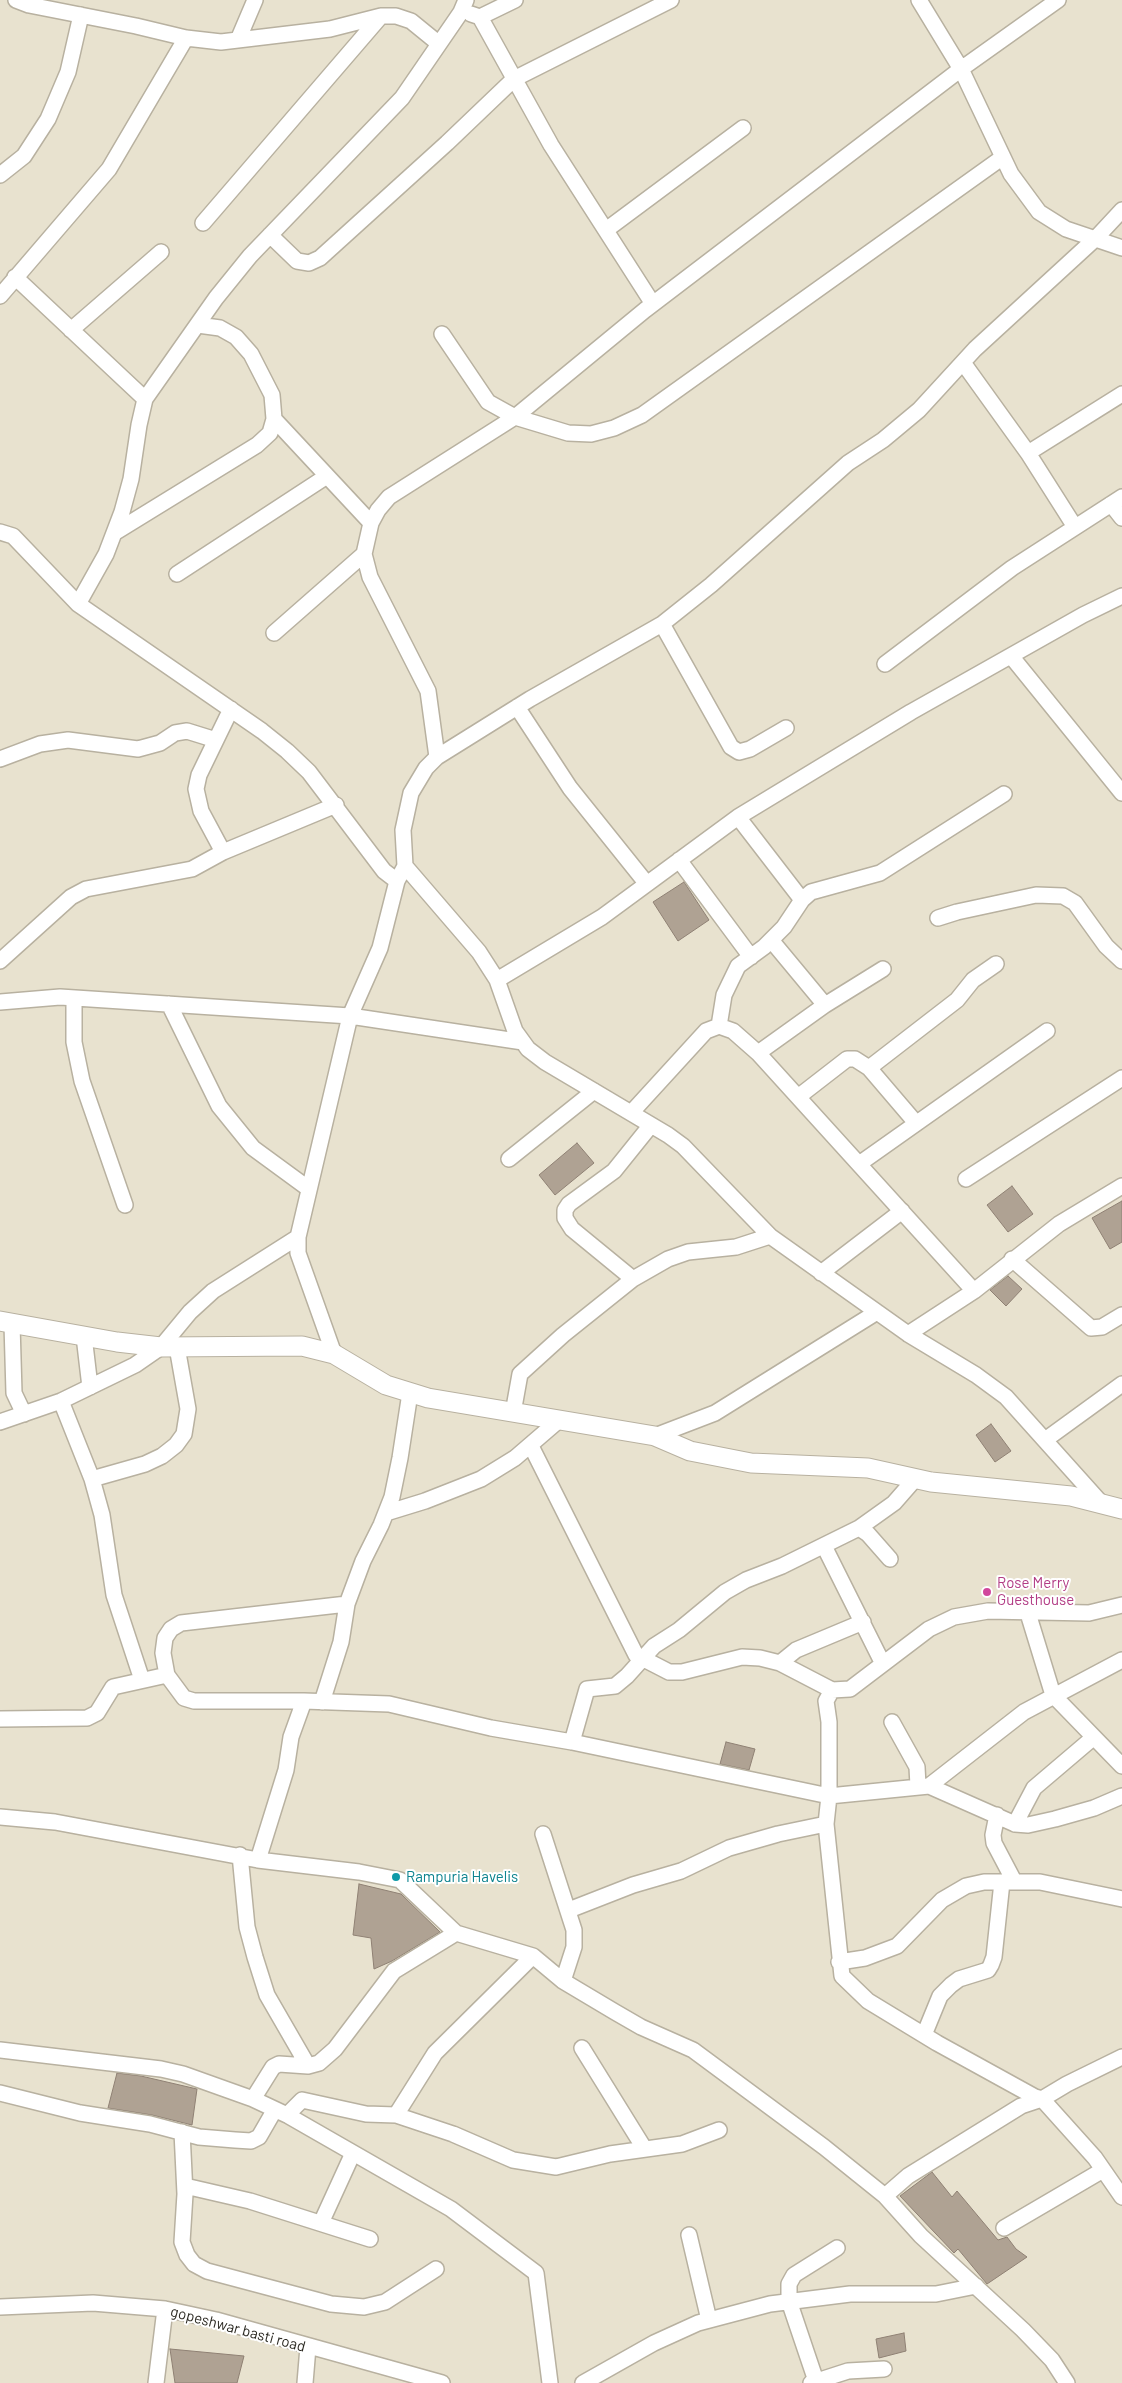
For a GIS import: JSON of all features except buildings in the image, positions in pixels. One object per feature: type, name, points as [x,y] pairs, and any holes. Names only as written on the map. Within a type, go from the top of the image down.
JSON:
[{"type":"street","points":[[16,0],[29,5],[186,38],[221,42],[330,29],[381,16],[396,16],[411,21],[438,43]]},
{"type":"street","points":[[238,40],[255,0]]},
{"type":"street","points":[[480,17],[514,0]]},
{"type":"street","points":[[270,235],[297,261],[309,263],[320,258],[447,143],[514,79],[671,0]]},
{"type":"street","points":[[919,0],[961,69],[1011,174],[1039,212],[1066,229],[1122,248]]},
{"type":"street","points":[[437,757],[428,691],[370,577],[364,554],[371,523],[389,497],[515,417],[653,304],[961,69],[1058,0]]},
{"type":"street","points":[[78,604],[106,554],[122,512],[131,479],[145,399],[238,270],[402,98],[464,6],[480,17],[550,145],[653,304]]},
{"type":"street","points":[[0,175],[24,156],[48,119],[68,72],[81,15]]},
{"type":"street","points":[[203,223],[381,16]]},
{"type":"street","points":[[0,296],[110,169],[186,38]]},
{"type":"street","points":[[606,230],[743,128]]},
{"type":"street","points":[[442,334],[488,402],[515,417],[568,432],[591,434],[614,428],[642,414],[1003,157]]},
{"type":"street","points":[[334,1354],[298,1253],[298,1237],[350,1016],[380,948],[397,881],[405,866],[402,830],[411,793],[426,768],[437,757],[517,708],[662,624],[717,579],[848,463],[883,440],[919,410],[1023,303],[1096,238],[1122,210]]},
{"type":"street","points":[[71,330],[161,252]]},
{"type":"street","points":[[15,277],[145,399]]},
{"type":"street","points":[[114,533],[257,445],[270,433],[274,419],[272,395],[251,354],[236,337],[220,328],[198,325]]},
{"type":"street","points":[[964,364],[1028,453],[1075,527]]},
{"type":"street","points":[[1028,453],[1122,394]]},
{"type":"street","points":[[274,419],[371,523]]},
{"type":"street","points":[[176,574],[327,476]]},
{"type":"street","points":[[885,664],[1012,568],[1117,500],[1122,518]]},
{"type":"street","points":[[0,532],[13,536],[78,604],[231,709],[287,751],[309,772],[336,805],[384,872],[397,881]]},
{"type":"street","points":[[274,633],[364,554]]},
{"type":"street","points":[[497,980],[602,917],[738,817],[910,712],[1083,615],[1122,596]]},
{"type":"street","points":[[662,624],[731,747],[739,752],[750,749],[786,728]]},
{"type":"street","points":[[1011,656],[1119,783]]},
{"type":"street","points":[[517,708],[570,788],[646,884]]},
{"type":"street","points":[[223,852],[197,799],[199,775],[231,709]]},
{"type":"street","points":[[0,759],[40,744],[68,740],[138,749],[160,743],[175,732],[187,731],[216,740]]},
{"type":"street","points":[[720,1026],[721,1008],[731,978],[738,966],[771,940],[789,920],[802,900],[811,892],[880,873],[1004,794]]},
{"type":"street","points":[[0,961],[72,898],[86,889],[192,869],[223,852],[336,805]]},
{"type":"street","points":[[738,817],[802,900]]},
{"type":"street","points":[[679,860],[751,957]]},
{"type":"street","points":[[405,866],[479,952],[497,980],[515,1031],[528,1049],[683,1146],[770,1236],[908,1334],[976,1375],[1006,1397],[1102,1504]]},
{"type":"street","points":[[938,918],[957,912],[1036,895],[1062,896],[1075,903],[1106,946],[1122,961]]},
{"type":"street","points":[[771,940],[825,1005]]},
{"type":"street","points":[[869,1068],[957,1000],[973,980],[996,964]]},
{"type":"street","points":[[758,1053],[825,1005],[883,968]]},
{"type":"street","points":[[0,1002],[60,997],[350,1016],[523,1042]]},
{"type":"street","points":[[74,998],[74,1042],[82,1082],[125,1205]]},
{"type":"street","points":[[169,1004],[219,1106],[253,1148],[308,1189]]},
{"type":"street","points":[[631,1113],[706,1031],[720,1026],[733,1031],[758,1053],[974,1290]]},
{"type":"street","points":[[859,1164],[1047,1031]]},
{"type":"street","points":[[798,1097],[847,1059],[855,1058],[869,1068],[916,1124]]},
{"type":"street","points":[[966,1179],[1122,1078]]},
{"type":"street","points":[[509,1159],[594,1091]]},
{"type":"street","points":[[633,1279],[572,1229],[565,1218],[565,1210],[568,1204],[614,1171],[651,1125]]},
{"type":"street","points":[[908,1334],[974,1290],[1059,1224],[1122,1186]]},
{"type":"street","points":[[821,1273],[902,1211]]},
{"type":"street","points":[[513,1413],[520,1374],[563,1335],[633,1279],[668,1259],[688,1252],[736,1247],[770,1236]]},
{"type":"street","points":[[0,1422],[61,1401],[169,1347],[190,1312],[208,1296],[298,1237]]},
{"type":"street","points":[[1012,1259],[1091,1328],[1102,1326],[1122,1315]]},
{"type":"street","points":[[654,1436],[714,1413],[877,1312]]},
{"type":"street","points":[[24,1414],[14,1393],[6,1322],[84,1336],[169,1347],[302,1346],[334,1354],[386,1385],[410,1392],[513,1413],[654,1436],[690,1451],[751,1463],[868,1468],[915,1479],[1071,1496],[1122,1509]]},
{"type":"street","points":[[84,1336],[90,1387]]},
{"type":"street","points":[[92,1479],[145,1464],[176,1445],[184,1434],[188,1409],[169,1347]]},
{"type":"street","points":[[1044,1440],[1122,1384]]},
{"type":"street","points":[[322,1702],[341,1642],[347,1604],[362,1561],[386,1513],[400,1458],[410,1392]]},
{"type":"street","points":[[61,1401],[92,1479],[102,1515],[114,1594],[142,1680]]},
{"type":"street","points":[[386,1513],[425,1501],[481,1479],[531,1446],[558,1421]]},
{"type":"street","points":[[531,1446],[628,1644],[641,1660],[669,1672],[682,1672],[742,1657],[760,1658],[780,1663],[832,1690],[850,1689],[929,1629],[954,1617],[988,1611],[1027,1610],[1090,1613],[1122,1605]]},
{"type":"street","points":[[572,1742],[587,1689],[615,1686],[627,1676],[654,1646],[679,1630],[725,1592],[746,1580],[824,1546],[859,1528],[894,1503],[915,1479]]},
{"type":"street","points":[[859,1528],[868,1534],[890,1559]]},
{"type":"street","points":[[824,1546],[882,1664]]},
{"type":"street","points":[[347,1604],[181,1623],[171,1629],[165,1638],[163,1653],[167,1675],[184,1698],[194,1701],[304,1701],[389,1704],[491,1728],[572,1742],[828,1796],[923,1786],[997,1815],[1014,1824],[1028,1825],[1055,1819],[1094,1808],[1122,1796]]},
{"type":"street","points":[[1027,1610],[1053,1695],[1122,1766]]},
{"type":"street","points":[[780,1663],[796,1650],[863,1622]]},
{"type":"street","points":[[923,1786],[1007,1724],[1053,1695],[1122,1660]]},
{"type":"street","points":[[0,1719],[87,1718],[97,1714],[113,1687],[167,1675]]},
{"type":"street","points":[[832,1690],[826,1701],[829,1722],[826,1824],[842,1976],[868,2001],[1034,2098],[1042,2100],[1060,2118],[1103,2170],[1122,2197]]},
{"type":"street","points":[[258,1860],[266,1839],[271,1810],[286,1770],[294,1727],[304,1701]]},
{"type":"street","points":[[892,1722],[917,1767],[923,1786]]},
{"type":"street","points":[[1014,1824],[1034,1788],[1094,1737]]},
{"type":"street","points":[[924,2035],[940,1996],[950,1985],[959,1979],[988,1970],[994,1957],[1008,1881],[992,1835],[997,1815]]},
{"type":"street","points":[[0,1817],[55,1822],[258,1860],[359,1872],[400,1880],[456,1933],[532,1956],[563,1981],[641,2027],[693,2050],[824,2147],[885,2196],[921,2236],[1052,2360],[1067,2383]]},
{"type":"street","points":[[569,1910],[625,1888],[682,1871],[729,1848],[778,1834],[826,1824]]},
{"type":"street","points":[[542,1834],[569,1910],[574,1930],[574,1947],[563,1981]]},
{"type":"street","points":[[240,1856],[247,1927],[267,1994],[308,2066]]},
{"type":"street","points":[[840,1962],[866,1958],[897,1946],[954,1892],[966,1886],[1008,1881],[1040,1882],[1122,1900]]},
{"type":"street","points":[[253,2099],[272,2067],[279,2064],[308,2066],[319,2063],[335,2049],[394,1971],[456,1933]]},
{"type":"street","points":[[396,2115],[436,2053],[532,1956]]},
{"type":"street","points":[[582,2048],[644,2148]]},
{"type":"street","points":[[0,2050],[161,2068],[183,2074],[253,2099],[451,2208],[536,2273],[550,2383]]},
{"type":"street","points":[[885,2196],[908,2176],[1021,2106],[1042,2100],[1067,2084],[1122,2057]]},
{"type":"street","points":[[0,2093],[80,2113],[150,2124],[199,2137],[251,2141],[264,2132],[281,2113],[302,2100],[366,2114],[396,2115],[453,2134],[513,2160],[556,2167],[644,2148],[682,2144],[719,2130]]},
{"type":"street","points":[[182,2132],[185,2186],[182,2242],[187,2255],[194,2264],[207,2271],[331,2304],[364,2308],[385,2302],[436,2269]]},
{"type":"street","points":[[321,2223],[353,2153]]},
{"type":"street","points":[[1004,2228],[1103,2170]]},
{"type":"street","points":[[185,2186],[250,2201],[370,2239]]},
{"type":"street","points":[[689,2235],[709,2320]]},
{"type":"street","points":[[837,2248],[794,2276],[790,2284],[789,2302],[814,2382],[848,2371],[884,2369]]},
{"type":"street","points":[[583,2383],[654,2343],[709,2320],[770,2304],[850,2294],[936,2294],[976,2286]]},
{"type":"street","name":"gopeshwar basti road","points":[[0,2307],[94,2303],[165,2309],[216,2320],[426,2381],[442,2383]]},
{"type":"street","points":[[156,2383],[165,2309]]},
{"type":"street","points":[[305,2383],[308,2347]]},
{"type":"place","name":"Rose Merry Guesthouse","points":[[987,1592]]},
{"type":"place","name":"Rampuria Havelis","points":[[396,1877]]}]
